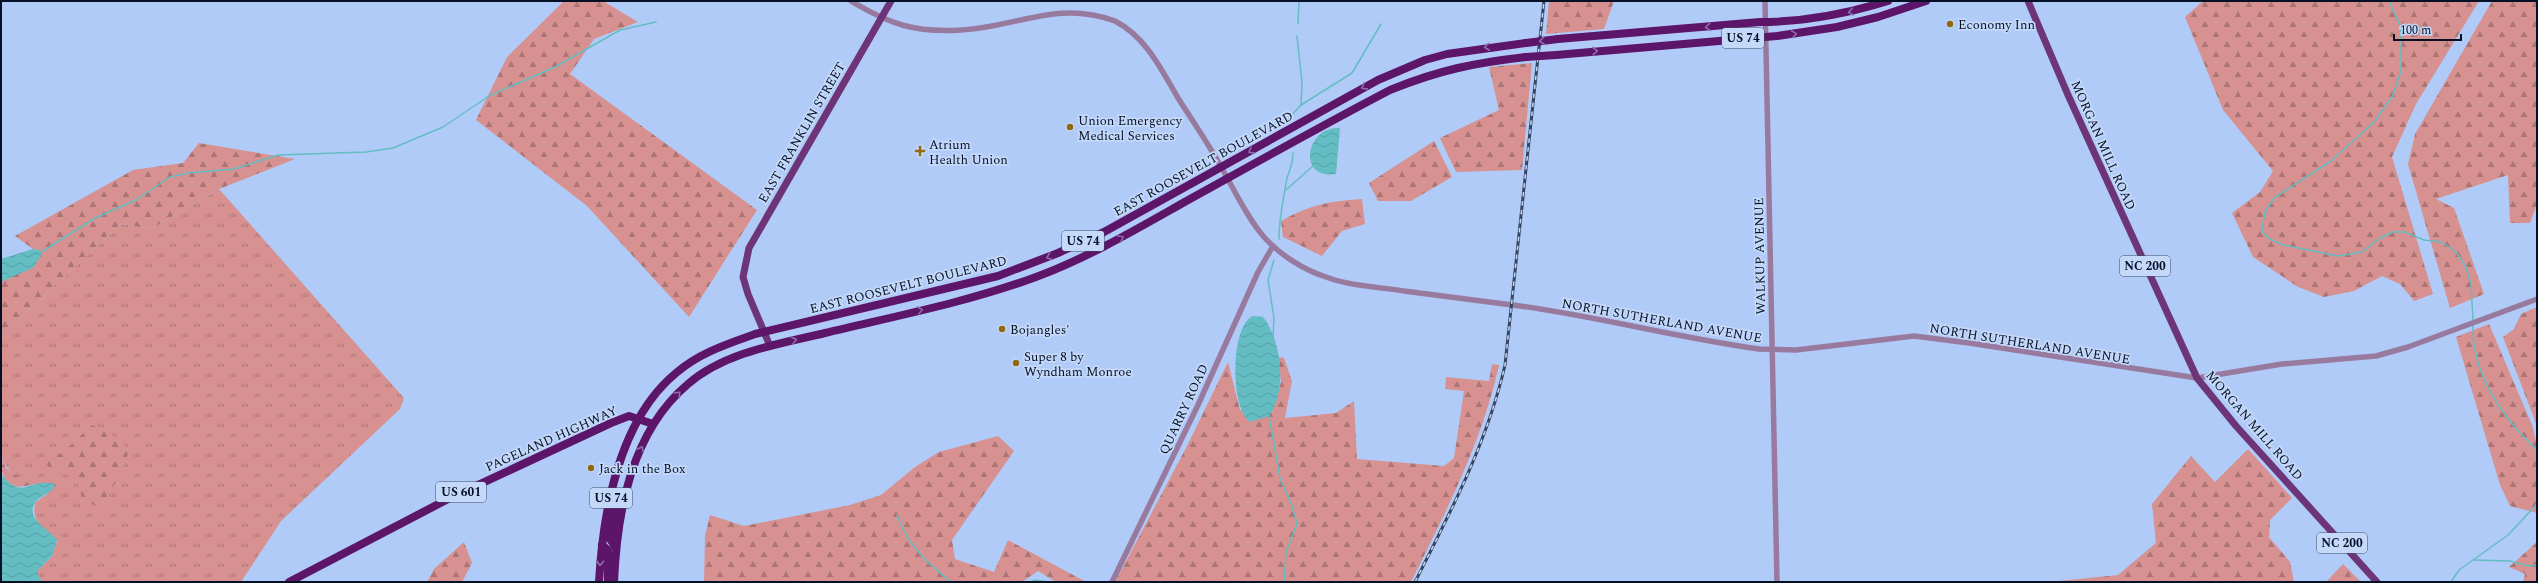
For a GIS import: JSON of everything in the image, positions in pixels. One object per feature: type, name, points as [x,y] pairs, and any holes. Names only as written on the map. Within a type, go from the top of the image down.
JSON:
[{"type":"highway","name":"US 74","points":[[1766,22],[1790,22],[1830,16],[1888,1]]},
{"type":"highway","name":"US 74","points":[[1767,37],[1837,27],[1886,15],[1926,1]]},
{"type":"highway","name":"EAST ROOSEVELT BOULEVARD","points":[[599,582],[602,545],[618,473],[629,435],[639,418],[663,385],[692,362],[719,347],[764,332],[998,276],[1058,254],[1104,232],[1378,80],[1425,60],[1475,48],[1558,39],[1766,22]]},
{"type":"highway","name":"EAST ROOSEVELT BOULEVARD","points":[[614,582],[619,522],[635,461],[663,410],[688,384],[711,367],[770,346],[965,299],[1036,277],[1115,242],[1390,90],[1428,74],[1467,65],[1526,57],[1767,37]]},
{"type":"highway","name":"PAGELAND HIGHWAY","points":[[288,582],[512,468],[611,423],[629,416],[654,424]]},
{"type":"highway","points":[[616,548],[610,539],[619,480],[618,473]]},
{"type":"highway","points":[[602,545],[608,550],[608,582]]},
{"type":"main road","name":"EAST FRANKLIN STREET","points":[[764,332],[744,279],[745,261],[753,238],[891,1]]},
{"type":"main road","name":"MORGAN MILL ROAD","points":[[2028,1],[2068,94],[2197,378],[2236,426],[2377,582]]},
{"type":"main road","points":[[764,332],[770,346]]},
{"type":"street","name":"NORTH SUTHERLAND AVENUE","points":[[851,1],[881,19],[914,29],[961,30],[1052,9],[1086,11],[1108,18],[1138,38],[1150,52],[1221,166],[1250,218],[1273,246],[1312,272],[1333,279],[1513,306],[1737,346],[1771,350],[1796,350],[1914,336],[1969,342],[2197,378],[2282,364],[2363,359],[2408,347],[2537,299]]},
{"type":"street","name":"WALKUP AVENUE","points":[[1765,1],[1767,37],[1771,350],[1777,582]]},
{"type":"street","name":"QUARRY ROAD","points":[[1112,582],[1198,404],[1258,272],[1273,246]]},
{"type":"green space","points":[[564,1],[603,1],[638,22],[594,39],[570,74],[757,210],[689,317],[587,206],[476,120],[507,57]]},
{"type":"green space","points":[[1549,1],[1614,1],[1604,29],[1546,34]]},
{"type":"green space","points":[[2203,1],[2479,1],[2416,104],[2392,157],[2433,294],[2414,301],[2400,284],[2382,276],[2354,291],[2324,297],[2298,287],[2253,257],[2232,213],[2260,192],[2273,171],[2223,110],[2185,17]]},
{"type":"green space","points":[[2492,1],[2537,1],[2537,204],[2530,223],[2510,223],[2508,175],[2436,199],[2454,208],[2484,294],[2450,308],[2408,164],[2415,134]]},
{"type":"green space","points":[[1532,63],[1522,170],[1456,172],[1440,138],[1499,110],[1489,67]]},
{"type":"green space","points":[[1434,141],[1452,177],[1411,201],[1378,201],[1369,183]]},
{"type":"green space","points":[[199,143],[295,159],[219,189],[151,229],[121,224],[1,336],[1,282],[10,277],[39,250],[33,249],[15,236],[133,170],[183,163]]},
{"type":"green space","points":[[219,189],[404,398],[400,409],[281,521],[241,582],[42,582],[38,575],[38,570],[52,556],[57,541],[39,524],[36,519],[34,508],[36,502],[47,494],[41,483],[30,485],[21,480],[13,474],[1,457],[1,336],[121,224],[151,229]]},
{"type":"green space","points":[[1362,199],[1365,224],[1342,231],[1322,256],[1283,237],[1281,221],[1301,211],[1340,201]]},
{"type":"green space","points":[[2537,307],[2537,426],[2503,337],[2514,329],[2521,314]]},
{"type":"green space","points":[[2489,324],[2532,425],[2537,445],[2537,513],[2510,506],[2500,485],[2456,337]]},
{"type":"green space","points":[[1278,357],[1284,358],[1292,381],[1285,418],[1336,413],[1354,401],[1357,459],[1444,466],[1454,458],[1464,391],[1445,389],[1446,377],[1489,381],[1492,364],[1499,365],[1492,394],[1473,449],[1450,503],[1411,582],[1115,582],[1187,446],[1228,362],[1240,410],[1272,412],[1281,382]]},
{"type":"green space","points":[[92,425],[114,436],[129,450],[122,473],[108,494],[104,511],[82,498],[77,479],[49,468],[44,459],[62,453]]},
{"type":"green space","points":[[998,436],[1014,451],[952,540],[955,559],[994,572],[1008,540],[1086,582],[1056,582],[1038,571],[1022,582],[704,582],[705,536],[710,515],[744,526],[850,505],[881,495],[915,467],[939,452]]},
{"type":"green space","points":[[2248,449],[2292,498],[2270,520],[2269,537],[2290,562],[2294,582],[2049,582],[2118,575],[2156,543],[2152,504],[2191,456],[2215,482]]},
{"type":"green space","points":[[1,457],[6,468],[30,485],[15,486],[6,482],[2,472]]},
{"type":"green space","points":[[464,542],[472,563],[462,582],[427,582],[434,569]]},
{"type":"green space","points":[[2537,542],[2537,582],[2523,582],[2525,574],[2509,567]]},
{"type":"green space","points":[[2343,564],[2361,582],[2326,582]]},
{"type":"water","points":[[1340,128],[1336,174],[1323,174],[1315,169],[1311,161],[1310,152],[1313,143],[1319,135],[1328,129]]},
{"type":"water","points":[[33,249],[39,250],[42,254],[33,268],[1,282],[1,259]]},
{"type":"water","points":[[1253,316],[1263,317],[1269,327],[1278,352],[1280,380],[1275,406],[1269,416],[1250,422],[1243,414],[1239,401],[1235,368],[1240,335],[1245,323]]},
{"type":"water","points":[[1,474],[9,482],[21,488],[38,483],[55,484],[52,490],[37,500],[33,509],[33,514],[36,519],[57,540],[52,556],[38,570],[38,575],[42,582],[1,582]]},
{"type":"waterway","points":[[1298,24],[1299,1]]},
{"type":"waterway","points":[[2389,1],[2400,26],[2401,41],[2401,71],[2393,95],[2375,121],[2331,161],[2274,198],[2265,212],[2262,231],[2268,238],[2283,245],[2338,256],[2362,252],[2379,239],[2392,232],[2405,232],[2424,240],[2441,242],[2456,252],[2466,267],[2471,284],[2473,321]]},
{"type":"waterway","points":[[40,253],[95,218],[136,200],[170,177],[188,173],[234,169],[278,155],[366,152],[393,148],[443,127],[489,96],[555,67],[620,30],[656,22]]},
{"type":"waterway","points":[[1289,118],[1301,105],[1352,73],[1381,24]]},
{"type":"waterway","points":[[1297,36],[1302,83],[1301,105]]},
{"type":"waterway","points":[[1279,239],[1281,210],[1293,153]]},
{"type":"waterway","points":[[1286,190],[1314,165]]},
{"type":"waterway","points":[[1273,338],[1274,318],[1268,280],[1274,260]]},
{"type":"waterway","points":[[2473,325],[2474,343],[2478,361],[2492,394],[2512,424],[2537,450]]},
{"type":"waterway","points":[[1269,416],[1280,478],[1292,506],[1297,524],[1286,553],[1284,582]]},
{"type":"waterway","points":[[2451,582],[2459,570],[2508,535],[2537,504]]},
{"type":"waterway","points":[[897,515],[912,544],[934,568],[951,582]]},
{"type":"waterway","points":[[2474,560],[2510,561],[2529,566],[2537,565]]},
{"type":"waterway","points":[[1030,582],[1035,580],[1048,582]]},
{"type":"railway","points":[[1415,582],[1467,476],[1488,422],[1505,365],[1544,1]]},
{"type":"place","name":"Economy Inn","points":[[1950,24]]},
{"type":"place","name":"Union Emergency Medical Services","points":[[1070,127]]},
{"type":"place","name":"Atrium Health Union","points":[[920,151]]},
{"type":"place","name":"Bojangles'","points":[[1002,329]]},
{"type":"place","name":"Super 8 by Wyndham Monroe","points":[[1016,363]]},
{"type":"place","name":"Jack in the Box","points":[[591,468]]}]
